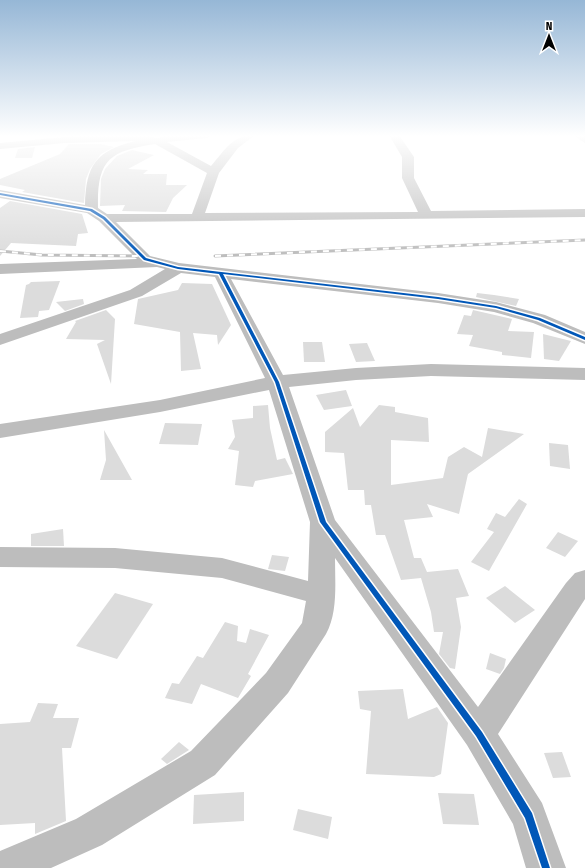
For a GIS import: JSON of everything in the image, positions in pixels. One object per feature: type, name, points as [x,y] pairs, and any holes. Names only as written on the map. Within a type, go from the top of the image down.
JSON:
[{"type":"street","points":[[94,176],[90,190],[98,214],[145,259],[154,263],[221,274],[438,298],[496,307],[539,319],[585,339]]},
{"type":"street","points":[[197,217],[212,176]]},
{"type":"street","points":[[408,176],[426,215]]},
{"type":"street","points":[[0,194],[98,214],[197,217],[585,213]]},
{"type":"street","points":[[0,269],[154,263]]},
{"type":"street","points":[[0,340],[136,293],[178,268]]},
{"type":"street","points":[[221,274],[277,382],[323,522],[479,734],[529,816],[546,868]]},
{"type":"street","points":[[0,431],[160,406],[277,382],[356,374],[431,370],[585,374]]},
{"type":"street","points":[[6,868],[89,832],[203,763],[278,683],[316,626],[321,595],[323,522]]},
{"type":"street","points":[[0,557],[115,558],[222,568],[321,595]]},
{"type":"street","points":[[479,734],[576,590],[585,580]]},
{"type":"building","points":[[8,176],[87,176],[84,203],[22,192],[25,190],[0,185],[0,179]]},
{"type":"building","points":[[102,176],[167,176],[166,185],[187,185],[173,198],[166,212],[122,211],[125,205],[100,206]]},
{"type":"building","points":[[10,201],[82,214],[88,233],[78,234],[76,246],[11,243],[0,256],[0,208]]},
{"type":"building","points":[[60,281],[49,310],[39,311],[38,317],[20,318],[26,285],[31,282]]},
{"type":"building","points":[[182,283],[212,284],[231,325],[218,345],[217,335],[193,333],[201,369],[181,371],[180,332],[134,324],[138,299],[178,290]]},
{"type":"building","points":[[477,293],[519,299],[516,306],[476,297]]},
{"type":"building","points":[[83,299],[84,304],[65,311],[56,302]]},
{"type":"building","points":[[106,310],[115,319],[111,384],[97,344],[105,340],[66,339],[76,322],[75,321]]},
{"type":"building","points":[[473,310],[512,319],[508,331],[534,332],[531,358],[502,355],[502,352],[469,346],[473,335],[457,334],[464,315],[471,316]]},
{"type":"building","points":[[543,334],[571,341],[559,361],[544,359]]},
{"type":"building","points":[[303,342],[322,342],[325,362],[304,362]]},
{"type":"building","points":[[367,343],[375,361],[356,362],[349,344]]},
{"type":"building","points":[[346,390],[352,406],[324,410],[316,395]]},
{"type":"building","points":[[268,405],[270,428],[277,460],[285,458],[293,474],[255,481],[253,487],[235,485],[239,451],[228,449],[235,437],[232,420],[253,418],[253,406]]},
{"type":"building","points":[[379,405],[395,407],[395,412],[428,418],[429,442],[391,440],[391,485],[443,478],[448,457],[464,447],[482,457],[488,428],[524,434],[468,474],[459,514],[427,504],[433,517],[404,520],[414,558],[421,558],[427,572],[458,569],[469,596],[456,598],[461,627],[455,669],[450,668],[439,654],[443,632],[434,632],[431,612],[421,578],[401,580],[385,535],[376,535],[371,505],[365,505],[364,490],[348,490],[344,453],[325,452],[325,432],[353,408],[360,427]]},
{"type":"building","points":[[165,423],[202,424],[198,445],[159,444]]},
{"type":"building","points":[[104,430],[132,480],[100,480],[106,460]]},
{"type":"building","points":[[549,443],[568,445],[570,469],[550,466]]},
{"type":"building","points":[[519,499],[527,504],[489,571],[471,562],[494,532],[487,529],[496,513],[505,517]]},
{"type":"building","points":[[63,529],[64,546],[31,546],[31,534]]},
{"type":"building","points":[[558,532],[578,541],[565,557],[546,548]]},
{"type":"building","points":[[272,555],[289,557],[285,571],[268,569]]},
{"type":"building","points":[[505,586],[535,610],[515,623],[486,598]]},
{"type":"building","points":[[115,593],[153,604],[117,659],[76,646]]},
{"type":"building","points":[[225,622],[238,626],[237,641],[246,643],[250,629],[269,635],[248,674],[251,676],[238,698],[201,684],[192,704],[165,698],[172,683],[179,684],[197,656],[203,658]]},
{"type":"building","points":[[490,653],[506,659],[504,668],[500,674],[486,669]]},
{"type":"building","points":[[403,689],[408,719],[437,707],[448,723],[441,774],[434,777],[366,774],[371,711],[360,709],[358,691]]},
{"type":"building","points":[[38,703],[58,704],[53,718],[79,718],[71,748],[62,748],[66,821],[35,834],[35,823],[0,825],[0,724],[30,722]]},
{"type":"building","points":[[179,742],[189,750],[167,764],[161,759]]},
{"type":"building","points":[[562,752],[571,777],[553,778],[544,753]]},
{"type":"building","points":[[244,792],[244,821],[193,824],[194,795]]},
{"type":"building","points":[[438,793],[474,794],[479,825],[443,824]]},
{"type":"building","points":[[298,809],[332,817],[328,839],[293,830]]},
{"type":"railway","points":[[215,256],[585,240]]},
{"type":"railway","points":[[0,251],[42,255],[142,256]]},
{"type":"cycle path","points":[[0,194],[91,210],[104,218],[145,259],[178,268],[438,298],[496,307],[539,319],[585,339]]},
{"type":"cycle path","points":[[221,274],[277,382],[323,522],[479,734],[529,816],[546,868]]}]
